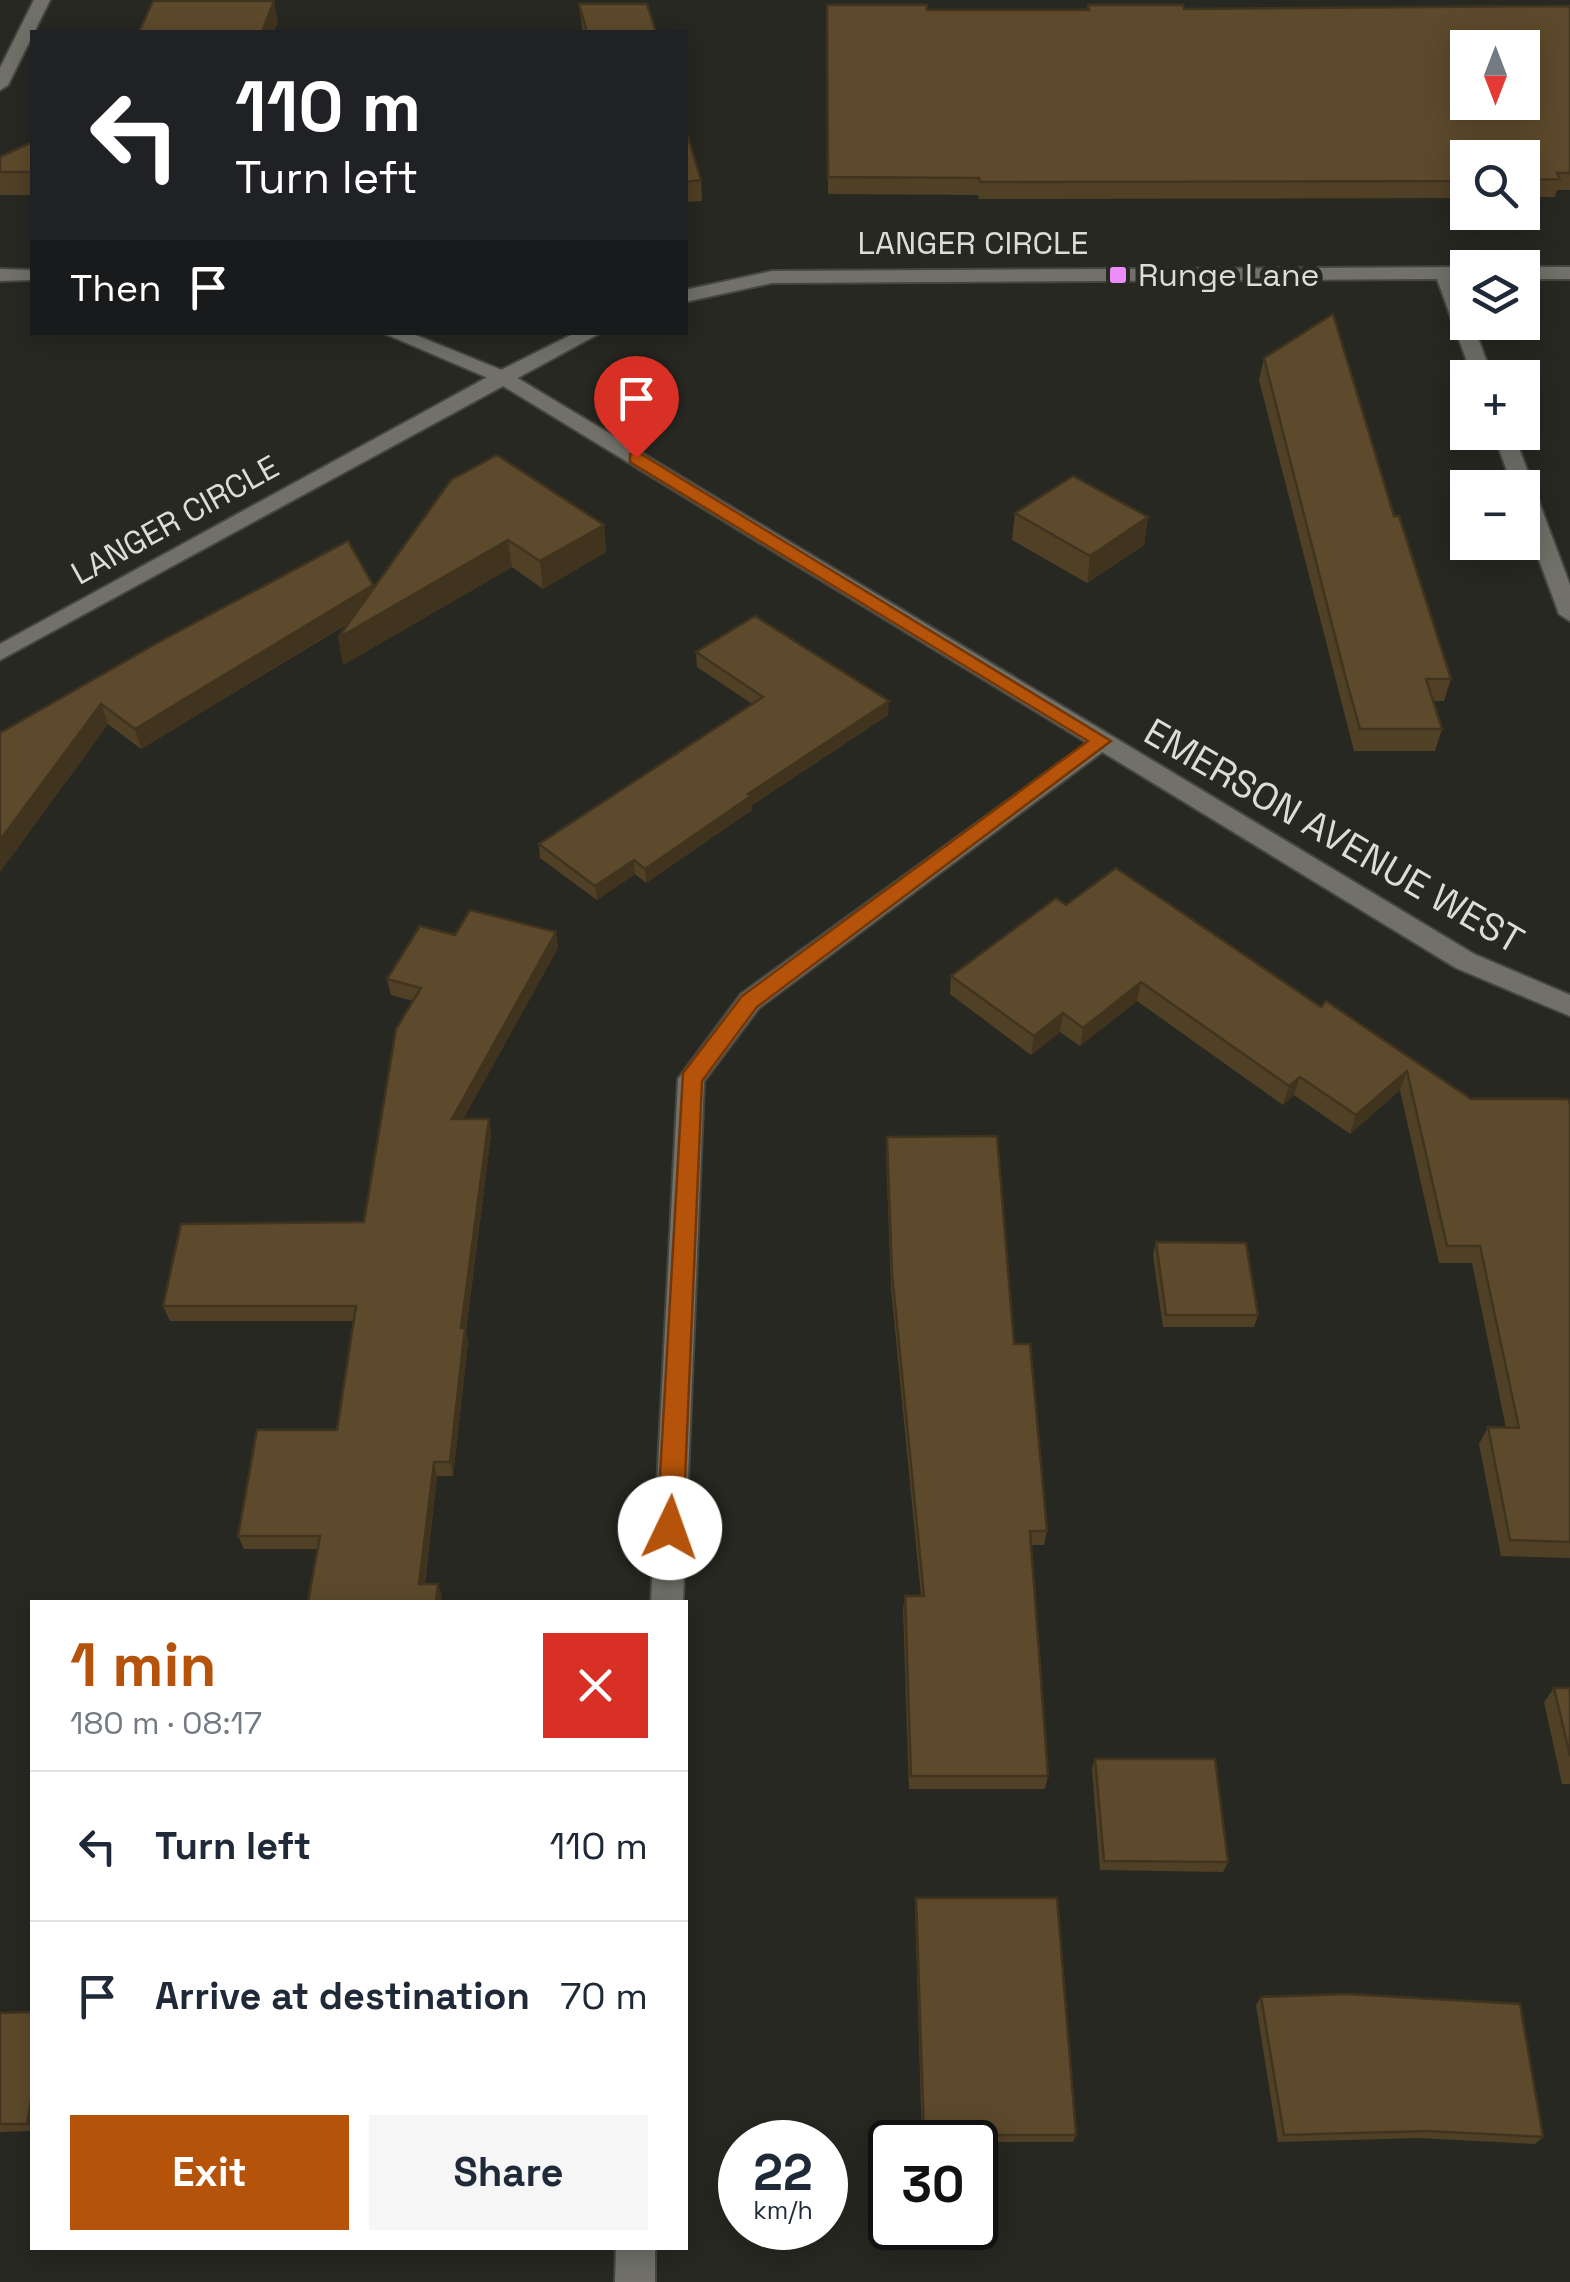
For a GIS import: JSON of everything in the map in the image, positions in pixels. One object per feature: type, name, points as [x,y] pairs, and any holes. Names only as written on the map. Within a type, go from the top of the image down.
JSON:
[{"type":"street","points":[[0,85],[42,0]]},
{"type":"street","points":[[1444,273],[1476,360]]},
{"type":"street","name":"LANGER CIRCLE","points":[[688,295],[772,277],[1450,273]]},
{"type":"street","points":[[1540,273],[1570,273]]},
{"type":"street","points":[[0,275],[30,275]]},
{"type":"street","name":"EMERSON AVENUE WEST","points":[[397,335],[502,377],[1466,962],[1570,1006]]},
{"type":"street","name":"LANGER CIRCLE","points":[[0,653],[502,377],[587,335]]},
{"type":"street","points":[[1510,450],[1570,614]]},
{"type":"street","points":[[667,1600],[691,1079],[750,1002],[1101,741]]},
{"type":"street","points":[[635,2282],[636,2250]]},
{"type":"building","points":[[153,1],[274,1],[263,30],[140,30]]},
{"type":"building","points":[[579,4],[647,4],[655,30],[586,30]]},
{"type":"building","points":[[827,5],[927,5],[927,10],[1089,10],[1088,5],[1183,5],[1184,9],[1570,6],[1570,173],[1557,173],[1560,179],[1540,180],[1540,140],[1450,140],[1450,181],[980,182],[979,178],[828,177]]},
{"type":"building","points":[[688,137],[701,180],[688,182]]},
{"type":"building","points":[[30,143],[30,172],[0,172],[0,157]]},
{"type":"building","points":[[1333,314],[1394,516],[1399,516],[1451,679],[1426,679],[1442,729],[1360,729],[1346,679],[1264,358]]},
{"type":"building","points":[[497,455],[604,525],[540,561],[508,540],[338,638],[451,480]]},
{"type":"building","points":[[1073,476],[1148,517],[1090,556],[1015,513]]},
{"type":"building","points":[[348,541],[373,585],[135,729],[101,704],[0,840],[0,733]]},
{"type":"building","points":[[755,616],[889,701],[748,794],[751,796],[645,869],[634,860],[595,886],[539,844],[763,697],[696,652]]},
{"type":"building","points":[[1116,868],[1321,1007],[1326,1001],[1471,1099],[1568,1099],[1570,1542],[1510,1540],[1488,1427],[1519,1428],[1480,1246],[1447,1246],[1407,1071],[1356,1115],[1300,1077],[1289,1086],[1141,982],[1083,1028],[1063,1013],[1034,1036],[951,976],[1056,898],[1066,905]]},
{"type":"building","points":[[470,910],[556,932],[452,1119],[489,1119],[461,1328],[465,1328],[450,1462],[434,1462],[419,1584],[438,1584],[436,1600],[308,1600],[320,1536],[238,1536],[257,1430],[337,1430],[356,1306],[163,1306],[181,1224],[364,1222],[396,1029],[421,988],[387,979],[420,926],[455,935]]},
{"type":"building","points":[[997,1136],[1014,1344],[1030,1344],[1047,1531],[1030,1531],[1048,1776],[911,1776],[905,1596],[924,1596],[892,1273],[887,1137]]},
{"type":"building","points":[[1156,1242],[1246,1243],[1258,1315],[1166,1315]]},
{"type":"building","points":[[1554,1688],[1570,1688],[1570,1756]]},
{"type":"building","points":[[1095,1759],[1215,1759],[1228,1862],[1104,1861]]},
{"type":"building","points":[[916,1898],[1057,1898],[1076,2135],[998,2135],[998,2120],[923,2120]]},
{"type":"building","points":[[1347,1994],[1520,2004],[1543,2137],[1427,2131],[1284,2135],[1261,1997]]},
{"type":"building","points":[[30,2012],[27,2124],[0,2124],[0,2013]]},
{"type":"place","name":"Runge Lane","points":[[1118,275]]},
{"type":"route","points":[[636,458],[1101,741],[750,1002],[691,1079],[670,1528]]}]
